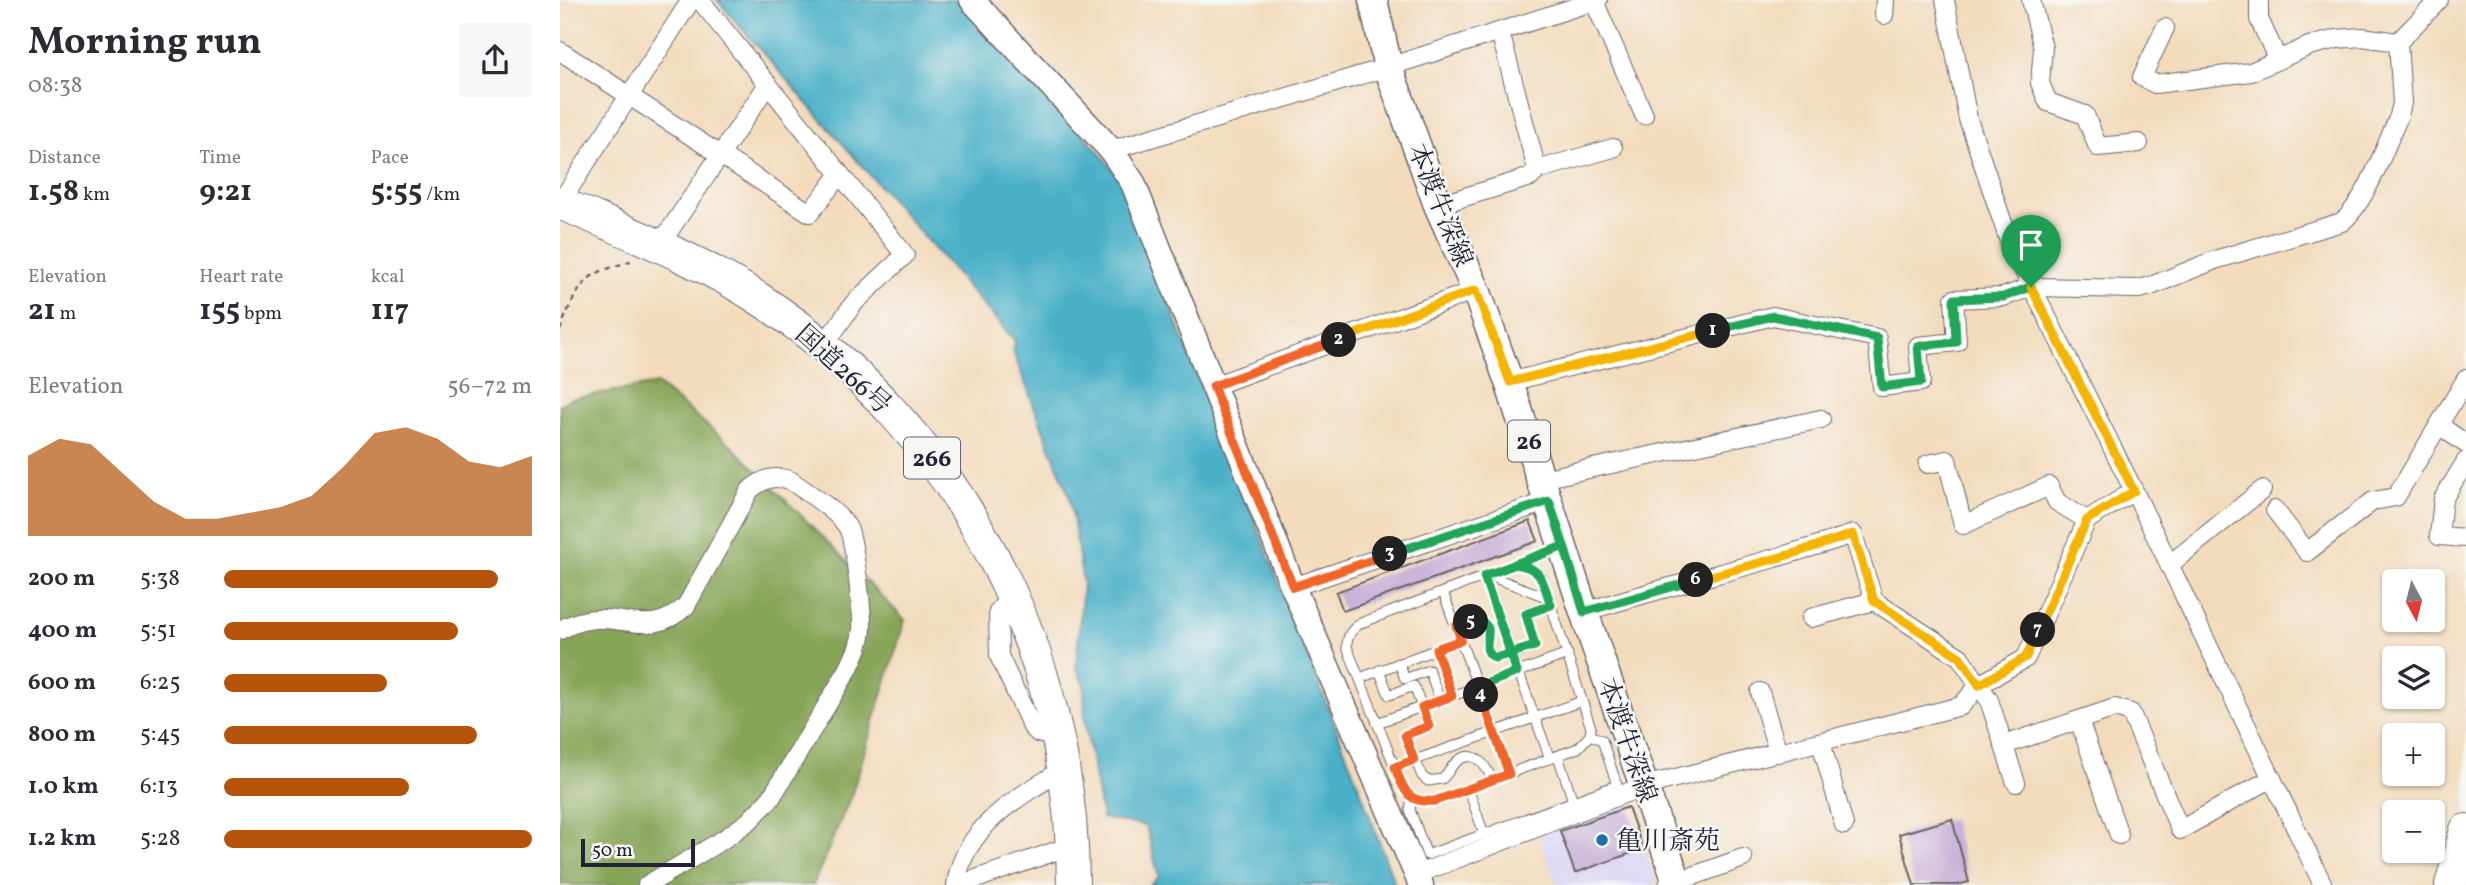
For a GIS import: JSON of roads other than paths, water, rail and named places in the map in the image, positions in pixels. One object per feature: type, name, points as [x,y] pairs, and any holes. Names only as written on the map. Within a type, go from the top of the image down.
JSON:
[{"type":"highway","name":"国道266号","points":[[560,203],[659,246],[722,277],[764,302],[824,345],[903,423],[937,465],[985,539],[1014,598],[1052,707],[1065,769],[1073,845],[1073,885]]},
{"type":"highway","points":[[2451,885],[2466,830]]},
{"type":"main road","name":"本渡牛深線","points":[[1373,0],[1388,67],[1438,205],[1476,290],[1510,382],[1674,884]]},
{"type":"street","points":[[560,203],[691,0]]},
{"type":"street","points":[[700,0],[905,255],[854,303],[824,345]]},
{"type":"street","points":[[972,0],[1111,150],[1133,183],[1293,587],[1420,880],[1644,786],[1961,706],[1979,685],[2026,657],[2087,520],[2134,491]]},
{"type":"street","points":[[1945,0],[1968,119],[2009,241],[2134,491],[2323,885]]},
{"type":"street","points":[[2031,0],[2043,48],[2040,83],[2048,102],[2085,115],[2098,147],[2139,143]]},
{"type":"street","points":[[2259,0],[2259,19],[2278,60]]},
{"type":"street","points":[[1510,382],[1773,316],[1877,338],[1882,387],[1921,382],[1918,346],[1956,342],[1954,299],[2003,297],[2031,287],[2139,289],[2215,260],[2342,222],[2353,213],[2361,199],[2399,117],[2402,103],[2398,42],[2439,0]]},
{"type":"street","points":[[1111,150],[1596,1],[1644,115]]},
{"type":"street","points":[[2165,29],[2142,77],[2155,84],[2251,72],[2309,46],[2337,39],[2362,37],[2398,42]]},
{"type":"street","points":[[1500,32],[1537,170]]},
{"type":"street","points":[[560,51],[810,213],[839,174]]},
{"type":"street","points":[[659,246],[768,85]]},
{"type":"street","points":[[1438,205],[1531,177],[1537,170],[1613,148]]},
{"type":"street","points":[[1213,386],[1476,290]]},
{"type":"street","points":[[2275,510],[2307,552],[2373,501],[2396,497],[2466,379]]},
{"type":"street","points":[[1293,587],[1545,490],[1821,419]]},
{"type":"street","points":[[2439,425],[2466,444]]},
{"type":"street","points":[[1928,464],[1947,460],[1964,525],[2049,486],[2057,502],[2087,520]]},
{"type":"street","points":[[2466,461],[2443,499],[2439,536],[2466,538]]},
{"type":"street","points":[[560,630],[579,621],[601,618],[655,624],[676,615],[686,606],[750,490],[761,481],[781,477],[790,480],[839,517],[849,529],[862,629],[858,650],[848,670],[771,798],[749,821],[724,839],[646,885]]},
{"type":"street","points":[[2169,565],[2262,490]]},
{"type":"street","points":[[1584,612],[1792,554],[1853,534],[1874,601],[1960,657],[1989,700],[2016,783]]},
{"type":"street","points":[[1811,618],[1874,601]]},
{"type":"street","points":[[1760,692],[1777,753]]},
{"type":"street","points":[[2004,745],[2115,708],[2131,713],[2180,830],[2272,778]]},
{"type":"street","points":[[2079,720],[2119,835]]},
{"type":"street","points":[[1821,742],[1844,825]]},
{"type":"street","points":[[1065,769],[1021,795],[985,824],[958,869],[958,885],[1073,845]]},
{"type":"street","points":[[1674,884],[1743,858]]},
{"type":"lane","points":[[1515,564],[1536,570],[1542,578],[1591,728],[1590,735],[1578,748],[1435,801],[1422,802],[1412,798],[1404,790],[1348,647],[1347,637],[1352,629],[1361,623],[1515,564],[1564,546]]},
{"type":"lane","points":[[1485,576],[1550,601]]},
{"type":"lane","points":[[1485,576],[1534,718],[1573,801]]},
{"type":"lane","points":[[1443,592],[1509,774]]},
{"type":"lane","points":[[1456,626],[1468,622],[1484,623],[1488,628],[1486,642],[1490,654],[1495,658],[1511,654],[1535,646],[1526,614],[1550,601]]},
{"type":"lane","points":[[1360,678],[1461,640]]},
{"type":"lane","points":[[1436,649],[1452,696]]},
{"type":"lane","points":[[1377,723],[1568,654]]},
{"type":"lane","points":[[1399,663],[1405,679],[1429,670],[1440,700]]},
{"type":"lane","points":[[1444,670],[1455,667]]},
{"type":"lane","points":[[1380,670],[1389,695],[1414,686],[1429,726],[1405,735],[1422,776],[1428,781],[1443,779],[1452,766],[1470,757],[1479,758],[1486,764],[1492,780]]},
{"type":"lane","points":[[1395,767],[1582,701]]},
{"type":"lane","points":[[1412,798],[1409,810],[1427,855],[1617,785],[1602,740],[1590,735]]},
{"type":"lane","points":[[1468,788],[1485,834]]},
{"type":"water","points":[[717,0],[957,0],[1094,146],[1121,180],[1358,784],[1395,885],[1150,885],[1159,877],[1146,826],[1102,818],[1085,724],[1084,684],[1076,667],[1083,583],[1070,498],[1013,352],[1015,341]]},
{"type":"place","name":"亀川斎苑","points":[[1602,840]]}]
